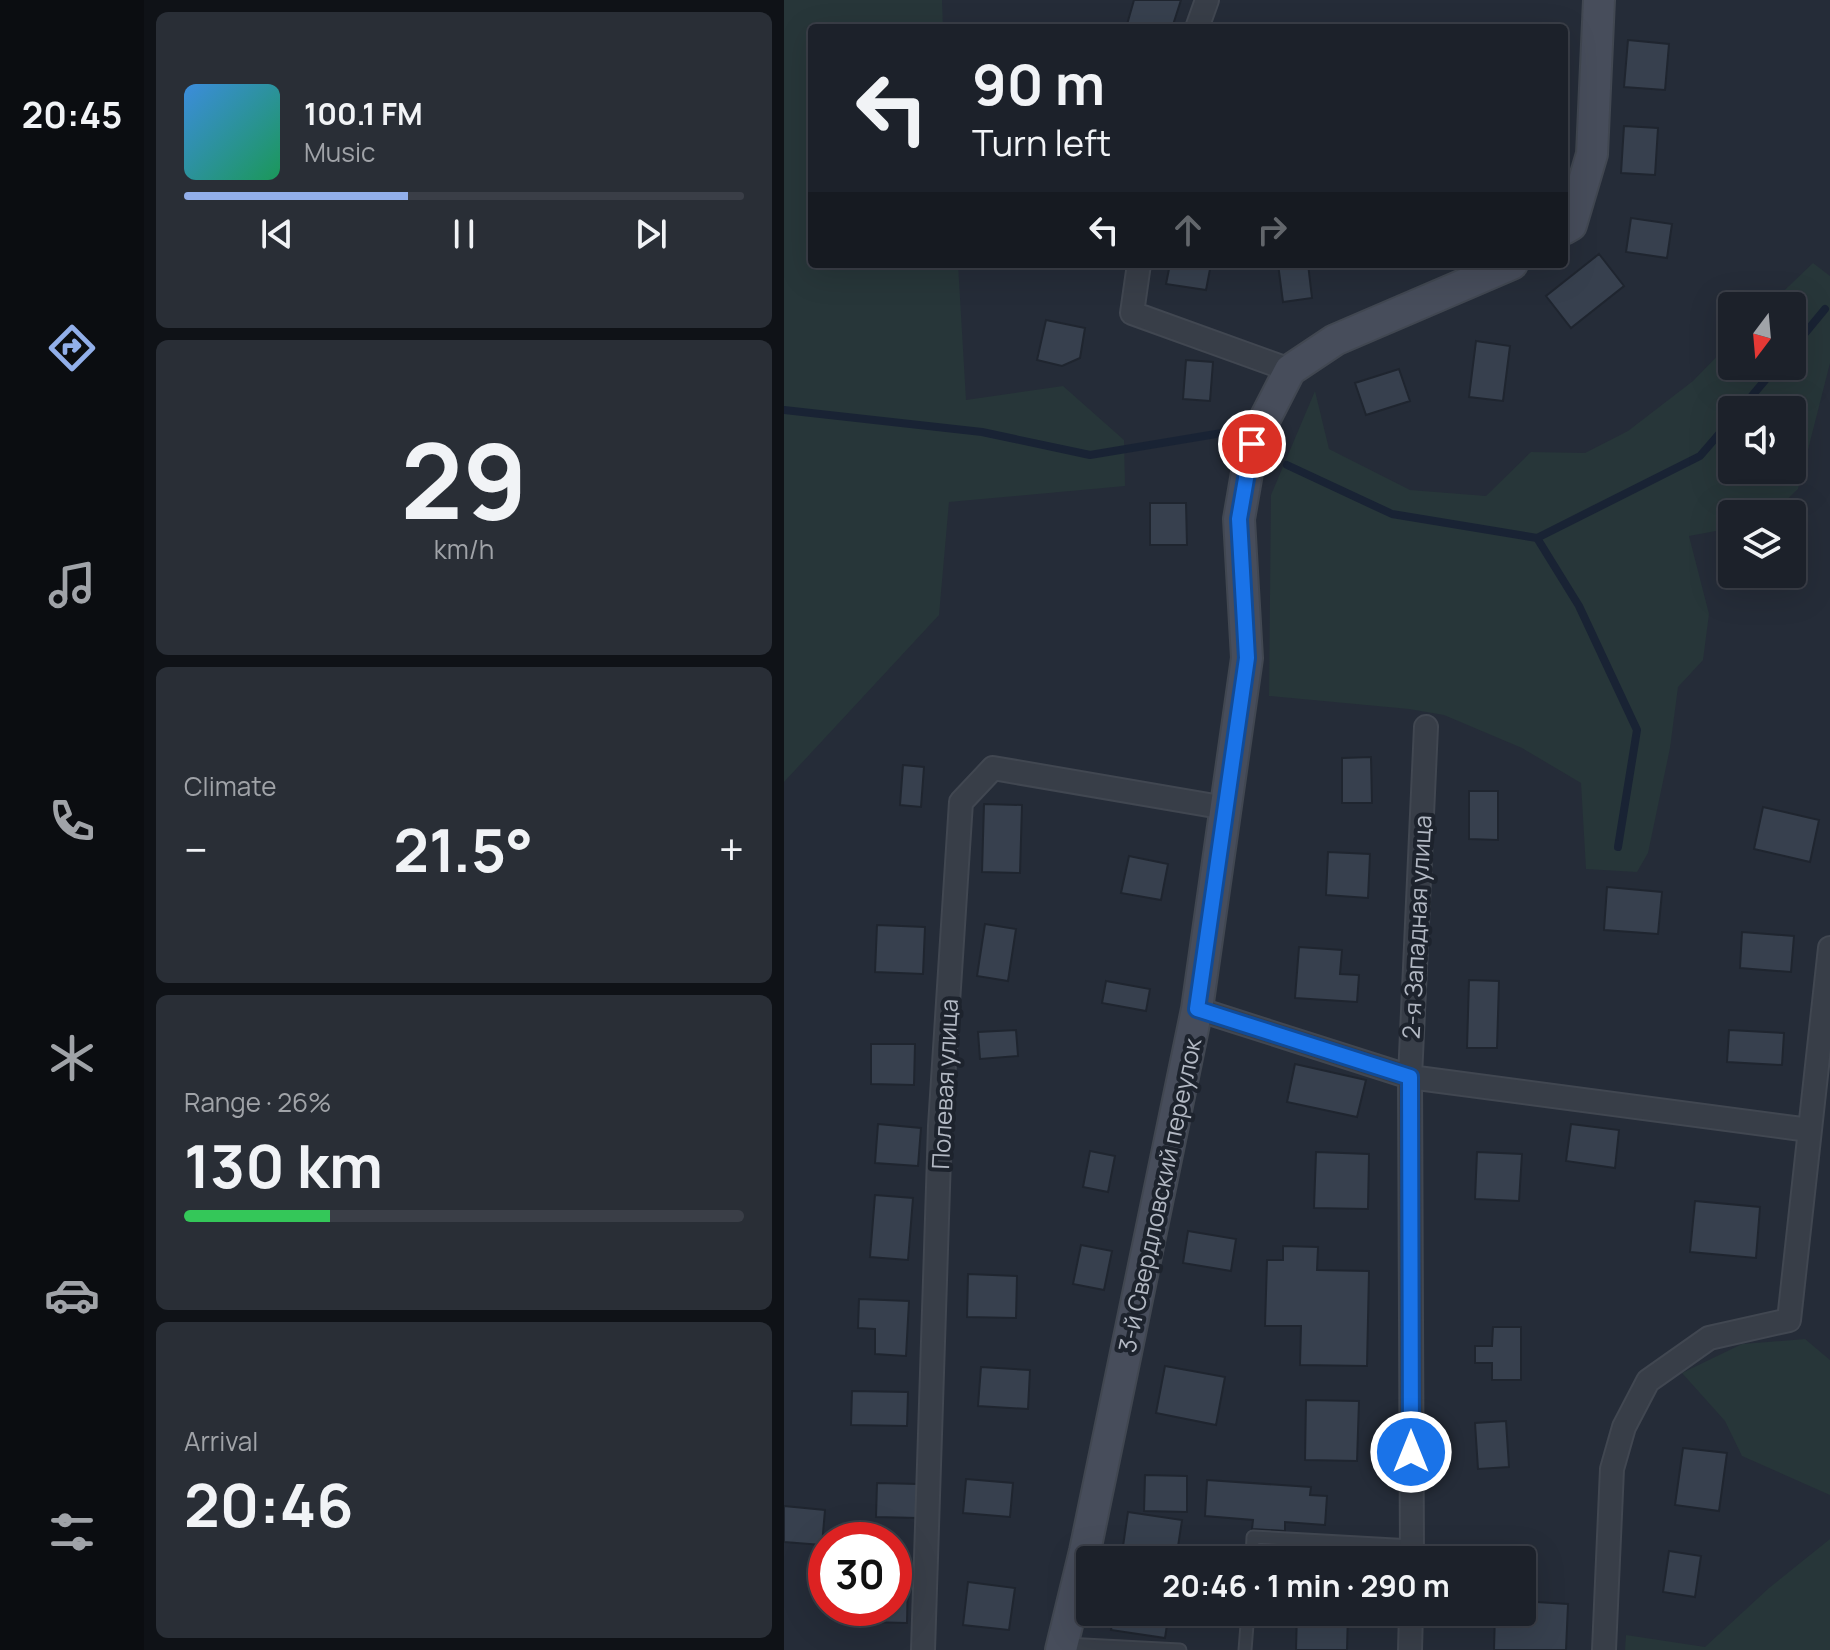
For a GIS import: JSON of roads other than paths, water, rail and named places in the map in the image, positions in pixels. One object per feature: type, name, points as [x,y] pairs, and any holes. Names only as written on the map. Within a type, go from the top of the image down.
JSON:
[{"type":"main road","points":[[1568,227],[1592,154],[1599,0]]},
{"type":"main road","name":"3-й Свердловский переулок","points":[[1062,1647],[1085,1551],[1197,1009],[1247,658],[1239,519],[1252,444],[1290,370],[1335,340],[1503,268]]},
{"type":"street","points":[[1198,24],[1207,0]]},
{"type":"street","points":[[1138,268],[1132,313],[1290,370]]},
{"type":"street","name":"2-я Западная улица","points":[[1412,1546],[1410,1077],[1426,727]]},
{"type":"street","name":"Полевая улица","points":[[923,1650],[940,1126],[961,802],[993,768],[1226,808]]},
{"type":"street","points":[[1604,1650],[1612,1469],[1624,1427],[1648,1381],[1709,1338],[1789,1320],[1830,948]]},
{"type":"street","points":[[1197,1009],[1410,1077],[1809,1130]]},
{"type":"street","points":[[1410,1650],[1411,1626]]},
{"type":"lane","points":[[1253,1546],[1253,1537],[1342,1546]]},
{"type":"lane","points":[[1245,1650],[1247,1626]]},
{"type":"lane","points":[[1062,1647],[1180,1650]]},
{"type":"waterway","points":[[1806,332],[1825,309]]},
{"type":"waterway","points":[[1752,396],[1765,380]]},
{"type":"waterway","points":[[784,410],[982,432],[1090,455],[1222,433],[1229,436]]},
{"type":"waterway","points":[[1287,465],[1392,514],[1537,538],[1700,456],[1718,435]]},
{"type":"waterway","points":[[1537,538],[1579,606],[1637,730],[1618,847]]}]
